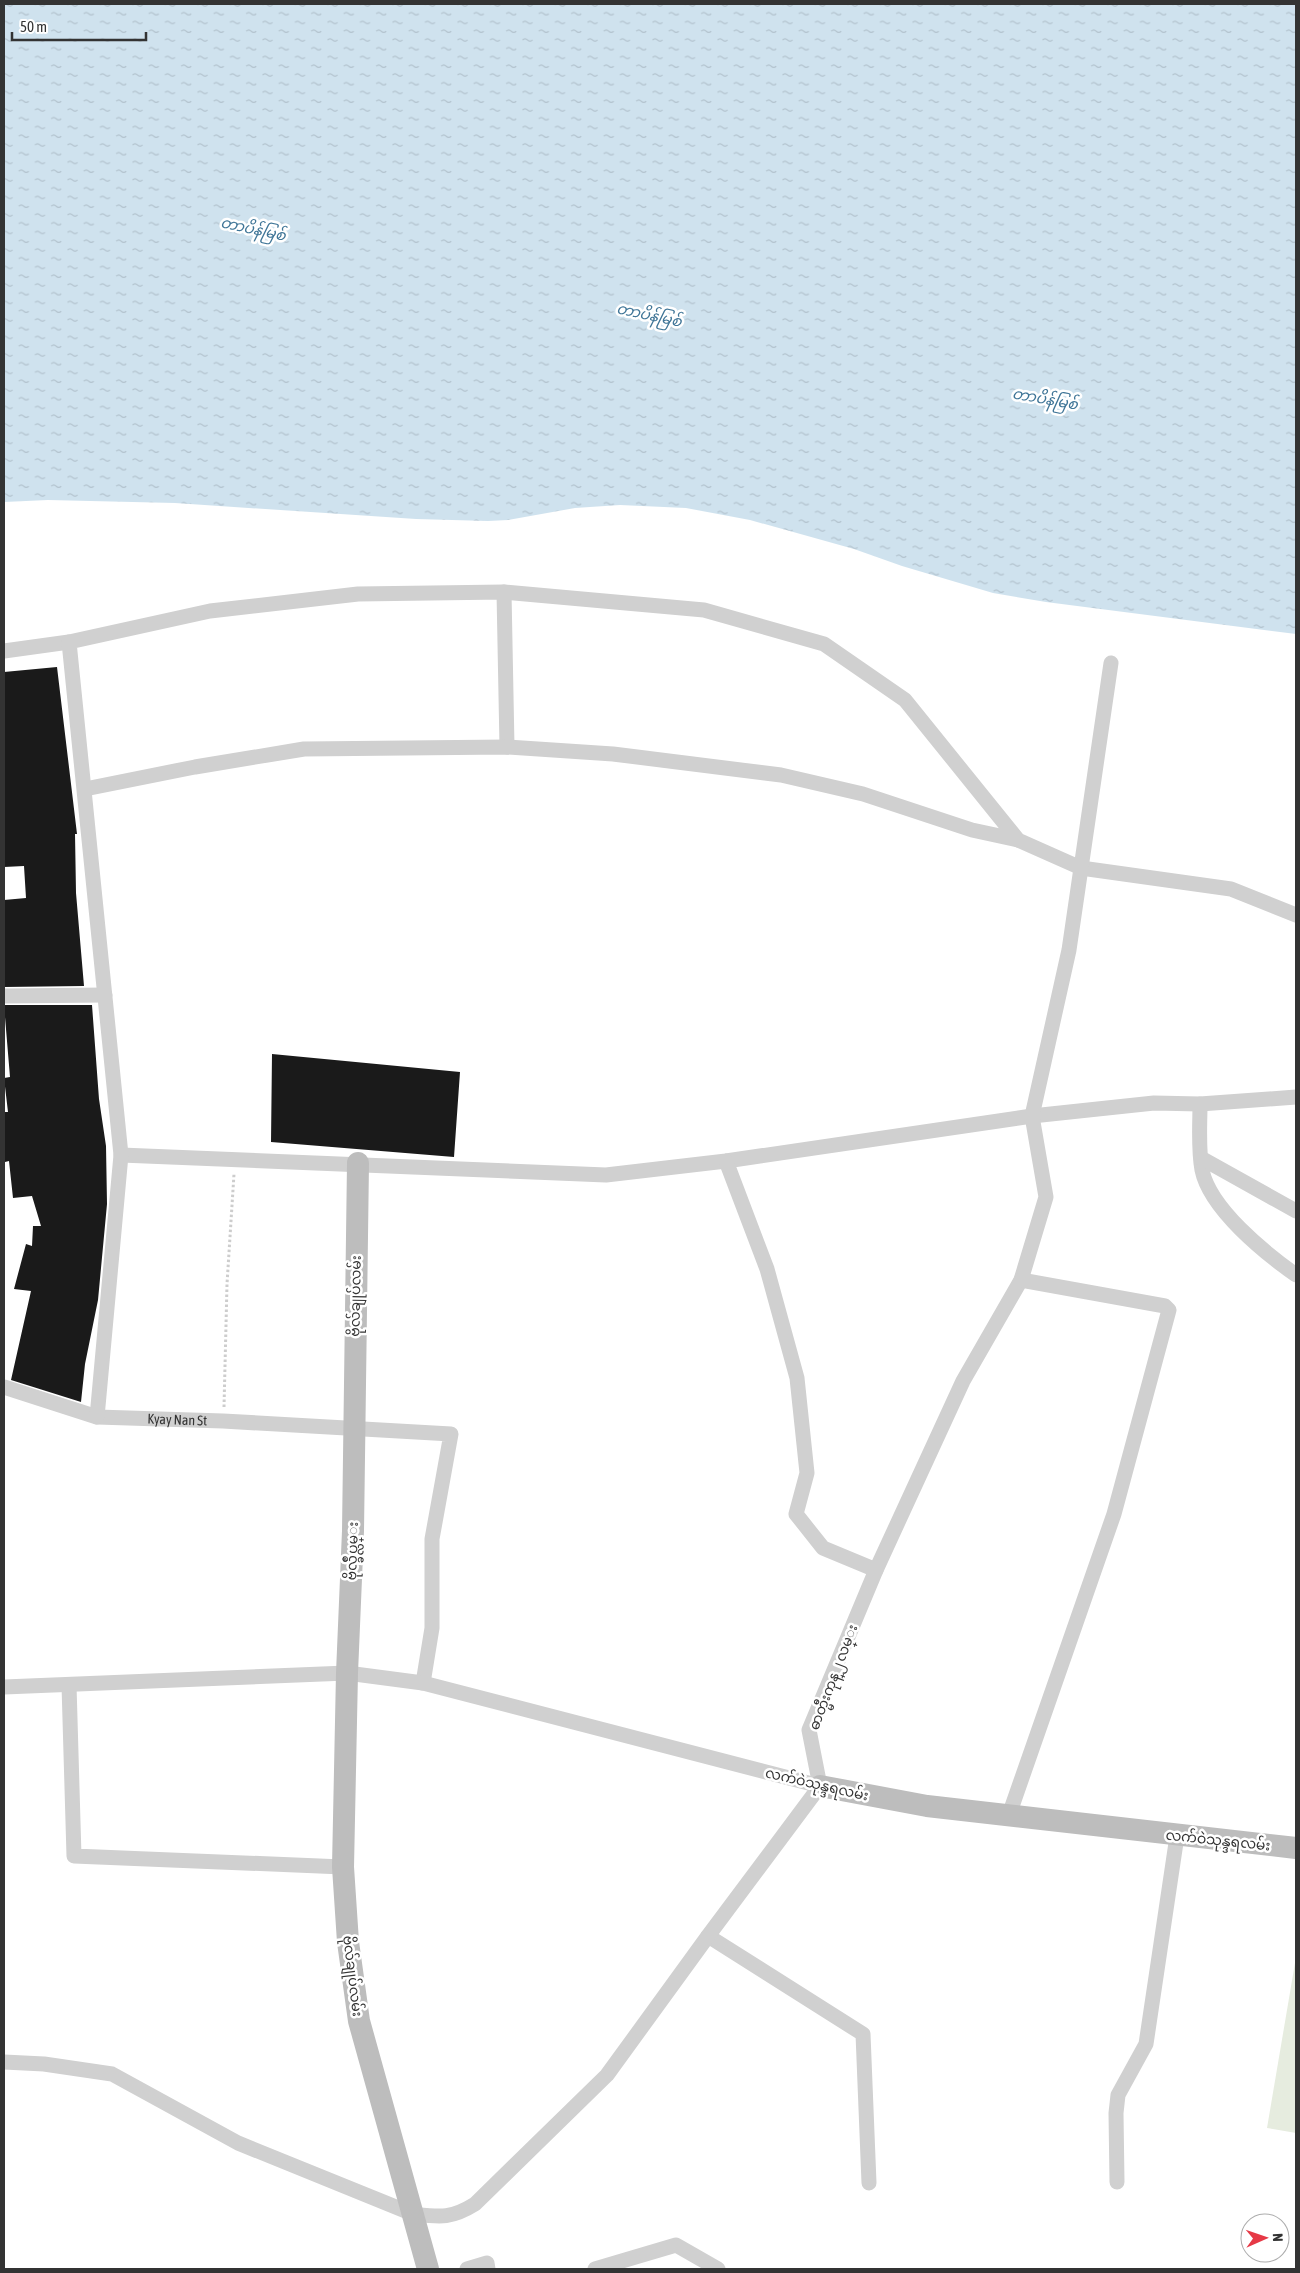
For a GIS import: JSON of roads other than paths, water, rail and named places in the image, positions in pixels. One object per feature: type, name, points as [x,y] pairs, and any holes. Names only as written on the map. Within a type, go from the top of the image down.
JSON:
[{"type":"street","points":[[504,592],[507,747]]},
{"type":"street","points":[[4,651],[69,642],[210,611],[358,594],[504,592],[704,610],[824,644],[905,700],[1018,840]]},
{"type":"street","points":[[69,642],[121,1155],[97,1417]]},
{"type":"street","points":[[1032,1116],[1069,950],[1111,663]]},
{"type":"street","points":[[85,789],[195,766],[304,749],[507,747],[614,754],[781,775],[863,794],[972,830],[1018,840],[1081,868],[1231,889],[1296,916]]},
{"type":"street","points":[[4,996],[105,995]]},
{"type":"street","points":[[121,1155],[358,1163],[606,1175],[726,1161],[1032,1116],[1154,1103],[1200,1104],[1296,1097]]},
{"type":"street","points":[[1200,1104],[1202,1170],[1213,1195],[1244,1234],[1264,1252],[1296,1274]]},
{"type":"street","name":"ဓာတ္မီးကုန္ ၂ လမ္း","points":[[820,1786],[809,1730],[876,1570],[963,1381],[1021,1280],[1046,1197],[1032,1116]]},
{"type":"street","points":[[1202,1158],[1296,1212]]},
{"type":"street","points":[[726,1161],[767,1269],[797,1378],[807,1473],[796,1514],[823,1548],[876,1570]]},
{"type":"street","name":"ဗိုလ်ချုပ်လမ်း","points":[[354,1429],[358,1163]]},
{"type":"street","points":[[1009,1815],[1114,1514],[1169,1310],[1165,1306],[1021,1280]]},
{"type":"street","name":"Kyay Nan St","points":[[4,1387],[97,1417],[451,1434],[432,1539],[432,1628],[423,1683]]},
{"type":"street","name":"ဗိုလ္ခ်ဳပ္လမ္း","points":[[347,1673],[353,1540],[354,1429]]},
{"type":"street","name":"ဗိုလ်ချုပ်လမ်း","points":[[347,1673],[344,1867],[348,1942],[359,2021],[428,2269]]},
{"type":"street","name":"လက်ဝဲသုန္ဒရလမ်း","points":[[4,1687],[347,1673],[423,1683],[820,1786],[927,1806],[1177,1836],[1296,1848]]},
{"type":"street","points":[[69,1685],[74,1856],[344,1867]]},
{"type":"street","points":[[4,2062],[44,2064],[112,2074],[238,2143],[413,2214],[444,2218],[462,2212],[475,2204],[607,2075],[820,1786]]},
{"type":"street","points":[[1117,2182],[1116,2113],[1118,2095],[1146,2044],[1177,1836]]},
{"type":"street","points":[[708,1936],[863,2034],[869,2183]]},
{"type":"street","points":[[595,2269],[676,2245],[718,2269]]},
{"type":"street","points":[[467,2269],[487,2263],[488,2269]]},
{"type":"water","name":"တာပိန်မြစ်","points":[[4,4],[1296,4],[1296,634],[1046,602],[993,593],[902,566],[854,549],[750,520],[686,508],[620,505],[575,508],[508,520],[488,521],[416,519],[175,503],[48,500],[4,502]]}]
